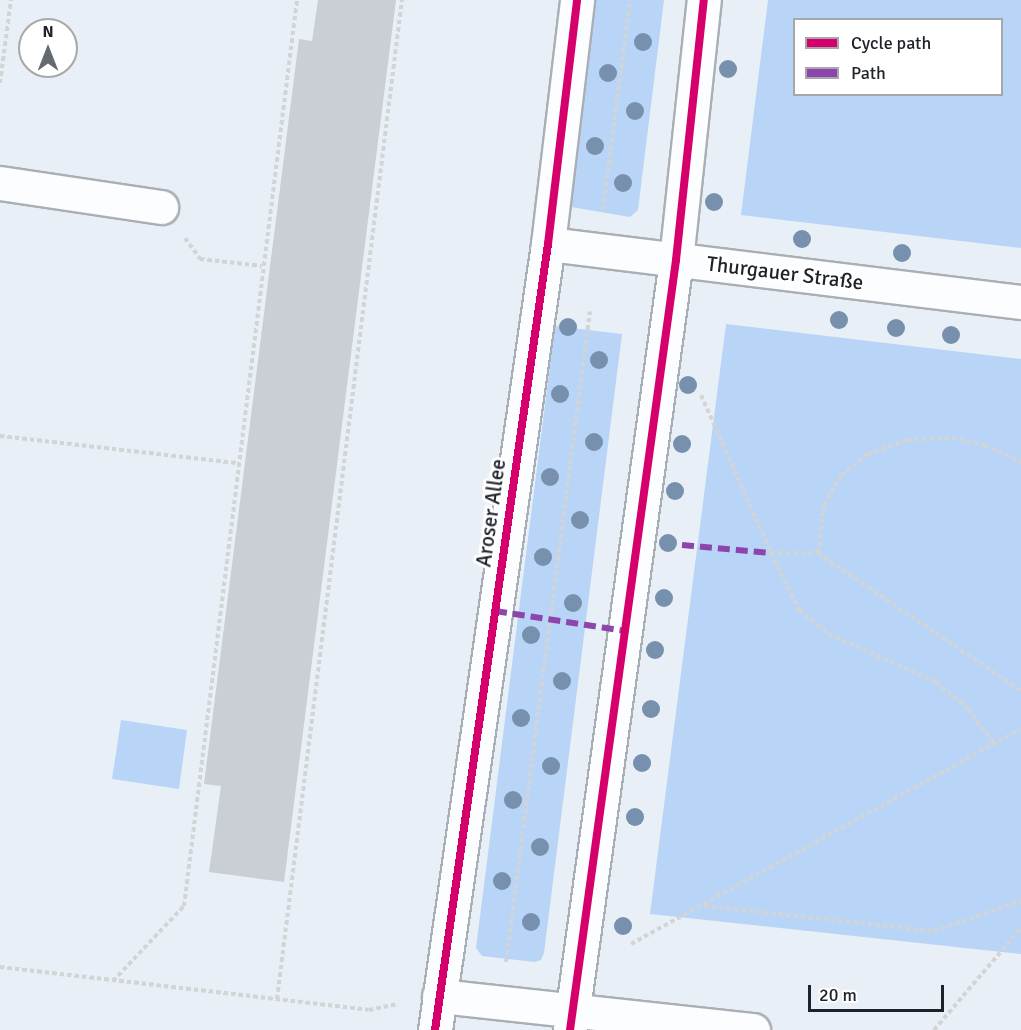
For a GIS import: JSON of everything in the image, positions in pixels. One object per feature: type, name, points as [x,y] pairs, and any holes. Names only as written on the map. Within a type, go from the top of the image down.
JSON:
[{"type":"main road","name":"Aroser Allee","points":[[435,1030],[548,244],[577,0]]},
{"type":"main road","points":[[572,1019],[676,260],[704,0]]},
{"type":"main road","points":[[0,183],[161,207]]},
{"type":"main road","name":"Thurgauer Straße","points":[[548,244],[1021,302]]},
{"type":"main road","points":[[439,996],[501,1002],[572,1019],[753,1030]]},
{"type":"path","points":[[0,83],[11,0]]},
{"type":"path","points":[[113,981],[184,906],[262,266],[297,0]]},
{"type":"path","points":[[276,999],[402,0]]},
{"type":"path","points":[[603,209],[630,0]]},
{"type":"path","points":[[161,207],[200,259],[262,266]]},
{"type":"path","points":[[501,1002],[590,311]]},
{"type":"path","points":[[701,395],[771,554],[799,610],[829,634],[936,682],[968,709],[995,744]]},
{"type":"path","points":[[0,436],[238,463]]},
{"type":"path","points":[[818,554],[824,505],[841,476],[867,454],[907,440],[952,438],[985,445],[1021,462]]},
{"type":"path","points":[[771,554],[818,554],[1021,691]]},
{"type":"path","points":[[631,944],[1021,729]]},
{"type":"path","points":[[702,906],[933,931],[1021,901]]},
{"type":"path","points":[[934,1030],[1021,928]]},
{"type":"path","points":[[0,968],[369,1010],[439,996]]},
{"type":"shaded area","points":[[596,0],[664,0],[638,210],[630,217],[571,207]]},
{"type":"shaded area","points":[[768,0],[1021,0],[1021,248],[741,215]]},
{"type":"shaded area","points":[[726,324],[1021,359],[1021,954],[650,914]]},
{"type":"shaded area","points":[[555,326],[622,334],[544,953],[541,960],[535,962],[482,956],[476,948]]},
{"type":"shaded area","points":[[121,720],[187,730],[179,789],[112,779]]},
{"type":"building","points":[[318,0],[396,0],[284,882],[209,872],[221,786],[204,784],[299,39],[312,41]]},
{"type":"marked path","points":[[682,545],[771,553]]},
{"type":"marked path","points":[[495,611],[625,631]]},
{"type":"cycle path","points":[[435,1030],[548,244],[577,0]]},
{"type":"cycle path","points":[[570,1030],[676,260],[704,0]]}]
